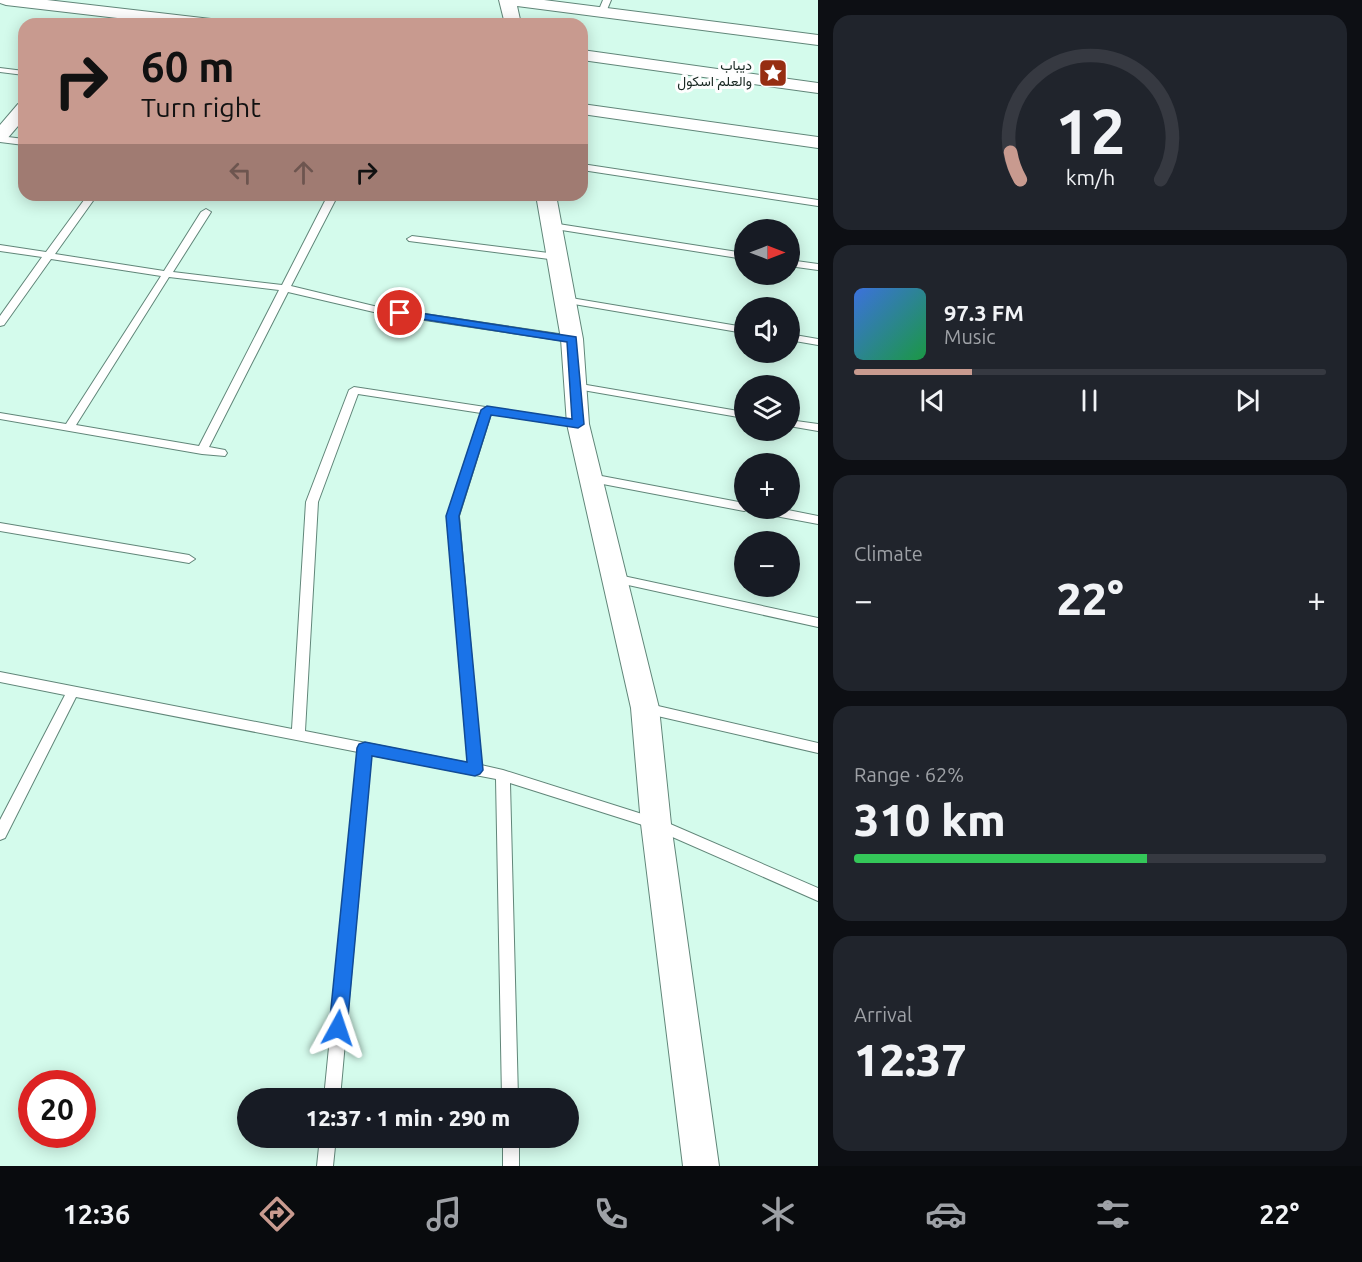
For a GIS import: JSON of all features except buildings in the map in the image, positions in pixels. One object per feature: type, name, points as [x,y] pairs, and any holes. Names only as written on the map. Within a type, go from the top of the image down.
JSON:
[{"type":"street","points":[[6,0],[158,18]]},
{"type":"street","points":[[512,18],[507,0],[604,6],[818,40]]},
{"type":"street","points":[[588,56],[818,88]]},
{"type":"street","points":[[588,110],[818,143]]},
{"type":"street","points":[[0,138],[18,116]]},
{"type":"street","points":[[547,201],[572,339],[578,424],[645,708],[656,824],[701,1166]]},
{"type":"lane","points":[[0,70],[18,72]]},
{"type":"lane","points":[[0,138],[18,141]]},
{"type":"lane","points":[[588,168],[818,203]]},
{"type":"lane","points":[[0,323],[88,201]]},
{"type":"lane","points":[[202,450],[330,201]]},
{"type":"lane","points":[[69,428],[206,212]]},
{"type":"lane","points":[[552,226],[734,254]]},
{"type":"lane","points":[[412,239],[557,256]]},
{"type":"lane","points":[[0,248],[167,274],[285,288],[378,310],[572,339]]},
{"type":"lane","points":[[800,265],[818,267]]},
{"type":"lane","points":[[565,300],[734,328]]},
{"type":"lane","points":[[800,339],[818,342]]},
{"type":"lane","points":[[575,386],[734,413]]},
{"type":"lane","points":[[298,735],[312,502],[354,390],[578,424]]},
{"type":"lane","points":[[475,770],[453,516],[487,410]]},
{"type":"lane","points":[[0,416],[221,453]]},
{"type":"lane","points":[[800,425],[818,428]]},
{"type":"lane","points":[[591,478],[734,505]]},
{"type":"lane","points":[[800,517],[818,520]]},
{"type":"lane","points":[[0,527],[189,559]]},
{"type":"lane","points":[[614,578],[818,623]]},
{"type":"lane","points":[[0,677],[503,775],[656,824],[818,895]]},
{"type":"lane","points":[[0,834],[73,691]]},
{"type":"lane","points":[[645,708],[818,748]]},
{"type":"lane","points":[[333,1088],[365,748]]},
{"type":"lane","points":[[503,775],[510,1088]]},
{"type":"lane","points":[[325,1166],[327,1148]]},
{"type":"lane","points":[[511,1148],[511,1166]]},
{"type":"place","name":"ديباب والعلم اسكول","points":[[773,73]]},
{"type":"route","points":[[338,1028],[365,748],[475,770],[453,516],[487,410],[578,424],[572,339],[400,313]]}]
